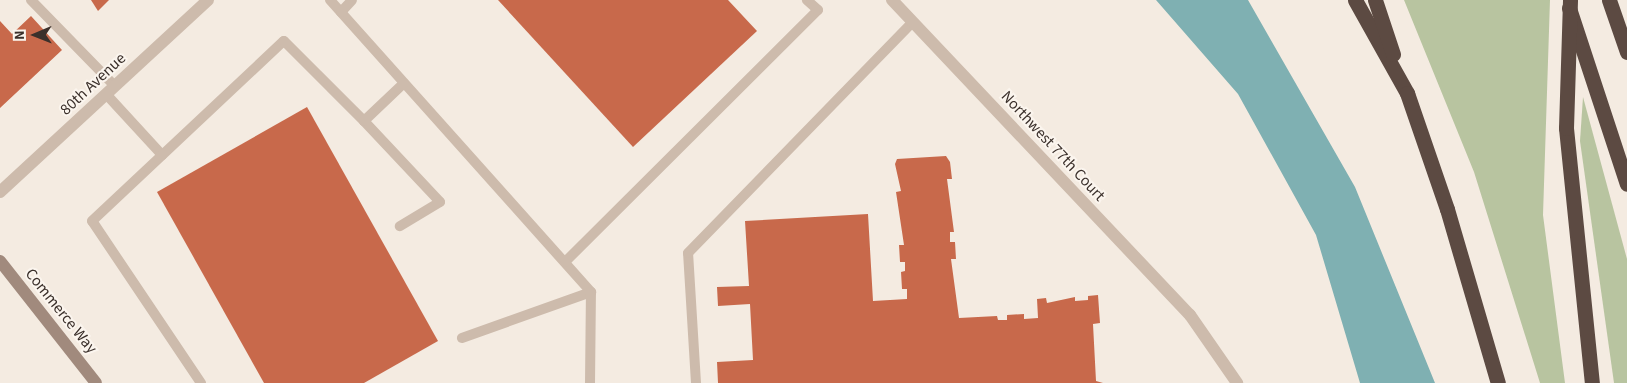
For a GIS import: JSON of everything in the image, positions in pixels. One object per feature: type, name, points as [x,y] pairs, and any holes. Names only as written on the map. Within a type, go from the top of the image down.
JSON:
[{"type":"highway","points":[[1355,0],[1407,93]]},
{"type":"highway","points":[[1375,0],[1447,209],[1498,383]]},
{"type":"highway","points":[[1568,0],[1566,128],[1592,383]]},
{"type":"highway","points":[[1568,0],[1627,184]]},
{"type":"highway","points":[[1609,0],[1627,52]]},
{"type":"street","name":"80th Avenue","points":[[0,192],[208,0]]},
{"type":"street","name":"Northwest 77th Court","points":[[892,0],[1190,315],[1236,383]]},
{"type":"street","name":"Commerce Way","points":[[0,261],[96,383]]},
{"type":"lane","points":[[30,0],[110,90],[162,154]]},
{"type":"lane","points":[[330,0],[591,292],[590,383]]},
{"type":"lane","points":[[341,12],[352,0]]},
{"type":"lane","points":[[565,262],[818,10],[807,0]]},
{"type":"lane","points":[[696,383],[688,253],[913,22]]},
{"type":"lane","points":[[201,383],[92,221],[284,41],[364,121],[440,202],[400,226]]},
{"type":"lane","points":[[364,121],[404,83]]},
{"type":"lane","points":[[462,338],[591,292]]},
{"type":"green space","points":[[1404,0],[1550,0],[1543,215],[1565,383],[1540,383],[1474,172]]},
{"type":"green space","points":[[1583,97],[1627,259],[1627,383],[1614,383],[1580,141]]},
{"type":"water","points":[[1156,0],[1248,0],[1355,187],[1435,383],[1360,383],[1316,235],[1238,94]]},
{"type":"building","points":[[91,0],[109,0],[98,11]]},
{"type":"building","points":[[498,0],[728,0],[757,31],[633,147]]},
{"type":"building","points":[[31,16],[62,50],[0,108],[0,21],[12,34]]},
{"type":"building","points":[[307,107],[438,341],[364,383],[264,383],[157,192]]},
{"type":"building","points":[[946,156],[950,162],[952,179],[947,179],[954,232],[950,232],[950,242],[955,242],[956,259],[951,259],[959,318],[997,316],[998,320],[1007,320],[1007,315],[1024,314],[1024,319],[1038,318],[1037,299],[1046,298],[1047,303],[1075,297],[1075,301],[1088,300],[1088,296],[1098,295],[1100,323],[1093,324],[1096,381],[1103,383],[718,383],[717,362],[753,360],[750,304],[718,306],[717,287],[749,286],[745,221],[868,214],[873,301],[907,299],[907,289],[902,289],[901,272],[905,271],[905,262],[900,262],[899,245],[904,245],[896,192],[901,191],[895,164],[897,159]]}]
